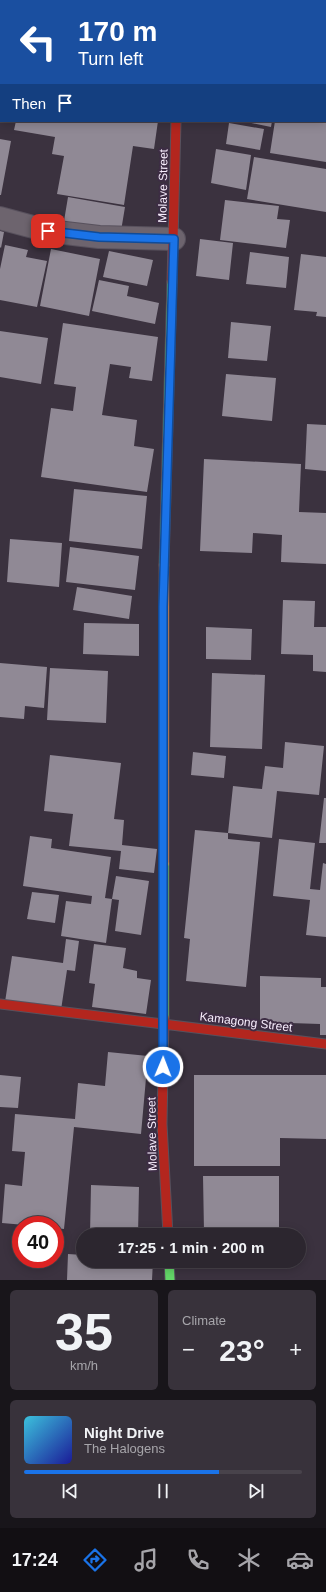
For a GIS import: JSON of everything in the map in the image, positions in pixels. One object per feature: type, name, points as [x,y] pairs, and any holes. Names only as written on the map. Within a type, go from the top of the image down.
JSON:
[{"type":"street","name":"Molave Street","points":[[168,1228],[162,1124],[164,1024],[163,607],[176,122]]},
{"type":"street","points":[[0,218],[55,232],[99,237],[174,239]]},
{"type":"street","name":"Kamagong Street","points":[[0,1004],[326,1044]]},
{"type":"street","points":[[169,1268],[170,1280]]},
{"type":"building","points":[[16,122],[158,122],[154,149],[133,146],[124,205],[57,194],[64,156],[52,154],[55,137],[14,130]]},
{"type":"building","points":[[247,122],[272,122],[271,127]]},
{"type":"building","points":[[275,122],[326,122],[326,162],[270,153]]},
{"type":"building","points":[[229,123],[264,129],[260,150],[226,144]]},
{"type":"building","points":[[0,139],[11,141],[1,195],[0,195]]},
{"type":"building","points":[[216,149],[251,155],[246,190],[211,183]]},
{"type":"building","points":[[254,157],[326,169],[326,212],[247,199]]},
{"type":"building","points":[[68,197],[125,207],[120,237],[63,227]]},
{"type":"building","points":[[225,200],[279,206],[277,219],[290,220],[286,248],[220,240]]},
{"type":"building","points":[[0,231],[4,232],[1,248],[0,247]]},
{"type":"building","points":[[200,239],[233,243],[229,280],[196,276]]},
{"type":"building","points":[[5,245],[28,250],[26,257],[47,261],[37,307],[0,300],[0,269]]},
{"type":"building","points":[[51,249],[100,259],[89,316],[40,306]]},
{"type":"building","points":[[109,251],[153,260],[147,286],[103,277]]},
{"type":"building","points":[[250,252],[289,257],[286,288],[246,284]]},
{"type":"building","points":[[301,254],[326,257],[326,317],[316,316],[317,312],[294,310]]},
{"type":"building","points":[[99,280],[129,286],[127,296],[159,303],[155,324],[92,311]]},
{"type":"building","points":[[231,322],[271,326],[267,361],[228,358]]},
{"type":"building","points":[[63,323],[158,337],[152,381],[129,378],[131,367],[110,364],[102,415],[137,420],[134,446],[154,449],[147,492],[41,477],[51,408],[73,411],[76,387],[54,384]]},
{"type":"building","points":[[0,331],[48,338],[41,384],[0,377]]},
{"type":"building","points":[[226,374],[276,378],[272,421],[222,416]]},
{"type":"building","points":[[307,424],[326,425],[326,471],[305,469]]},
{"type":"building","points":[[204,459],[301,464],[299,512],[326,513],[326,564],[281,562],[282,535],[253,533],[252,553],[200,551]]},
{"type":"building","points":[[74,489],[147,496],[142,549],[69,541]]},
{"type":"building","points":[[10,539],[62,543],[59,587],[7,582]]},
{"type":"building","points":[[70,547],[139,556],[135,590],[66,582]]},
{"type":"building","points":[[77,587],[132,596],[129,619],[73,610]]},
{"type":"building","points":[[283,600],[315,601],[314,627],[326,627],[326,672],[313,671],[313,655],[281,654]]},
{"type":"building","points":[[84,623],[139,624],[139,656],[83,654]]},
{"type":"building","points":[[206,627],[252,629],[251,660],[206,659]]},
{"type":"building","points":[[0,663],[47,667],[44,708],[25,706],[24,719],[0,717]]},
{"type":"building","points":[[50,668],[108,671],[106,723],[47,720]]},
{"type":"building","points":[[212,673],[265,675],[262,749],[210,747]]},
{"type":"building","points":[[285,742],[324,746],[319,795],[277,791],[272,838],[228,833],[233,786],[262,789],[265,766],[283,768]]},
{"type":"building","points":[[193,752],[226,756],[224,778],[191,775]]},
{"type":"building","points":[[50,755],[121,763],[114,819],[124,820],[122,845],[157,849],[154,873],[119,869],[121,851],[69,846],[73,814],[44,811]]},
{"type":"building","points":[[324,798],[326,798],[326,843],[319,843]]},
{"type":"building","points":[[195,830],[228,833],[228,839],[260,842],[246,987],[186,981],[190,939],[184,938]]},
{"type":"building","points":[[30,836],[52,839],[51,848],[111,857],[105,898],[112,899],[106,943],[61,936],[66,901],[91,904],[92,896],[23,886]]},
{"type":"building","points":[[279,839],[315,843],[310,889],[320,890],[323,863],[326,864],[326,937],[306,935],[310,900],[273,896]]},
{"type":"building","points":[[116,876],[149,881],[141,935],[115,931],[119,900],[112,899]]},
{"type":"building","points":[[32,892],[59,895],[55,923],[27,919]]},
{"type":"building","points":[[66,939],[79,941],[75,971],[67,970],[61,1010],[5,1002],[12,956],[63,963]]},
{"type":"building","points":[[94,944],[126,948],[123,968],[137,971],[137,978],[151,980],[146,1014],[92,1007],[95,984],[89,983]]},
{"type":"building","points":[[260,976],[321,978],[321,987],[326,987],[326,1035],[320,1035],[320,1024],[260,1022]]},
{"type":"building","points":[[108,1052],[148,1056],[141,1134],[74,1127],[64,1229],[64,1216],[12,1216],[12,1224],[2,1223],[5,1184],[22,1186],[25,1152],[12,1151],[15,1114],[75,1119],[78,1083],[105,1086]]},
{"type":"building","points":[[0,1075],[21,1077],[18,1108],[0,1107]]},
{"type":"building","points":[[194,1075],[326,1075],[326,1139],[280,1138],[280,1166],[194,1166]]},
{"type":"building","points":[[203,1176],[279,1176],[279,1228],[204,1228]]},
{"type":"building","points":[[91,1185],[139,1187],[138,1228],[90,1228]]},
{"type":"building","points":[[68,1254],[76,1255],[76,1268],[153,1268],[152,1280],[67,1280]]},
{"type":"traffic: fast","points":[[164,565],[172,282]]},
{"type":"traffic: fast","points":[[164,864],[164,1017]]},
{"type":"traffic: fast","points":[[169,1268],[170,1280]]},
{"type":"traffic: slow","points":[[164,565],[164,864]]},
{"type":"traffic: jam","points":[[172,282],[176,122]]},
{"type":"traffic: jam","points":[[0,1004],[326,1044]]},
{"type":"traffic: jam","points":[[164,1017],[162,1124],[168,1228]]},
{"type":"route","points":[[48,231],[99,237],[174,239],[163,607],[163,1067]]}]
